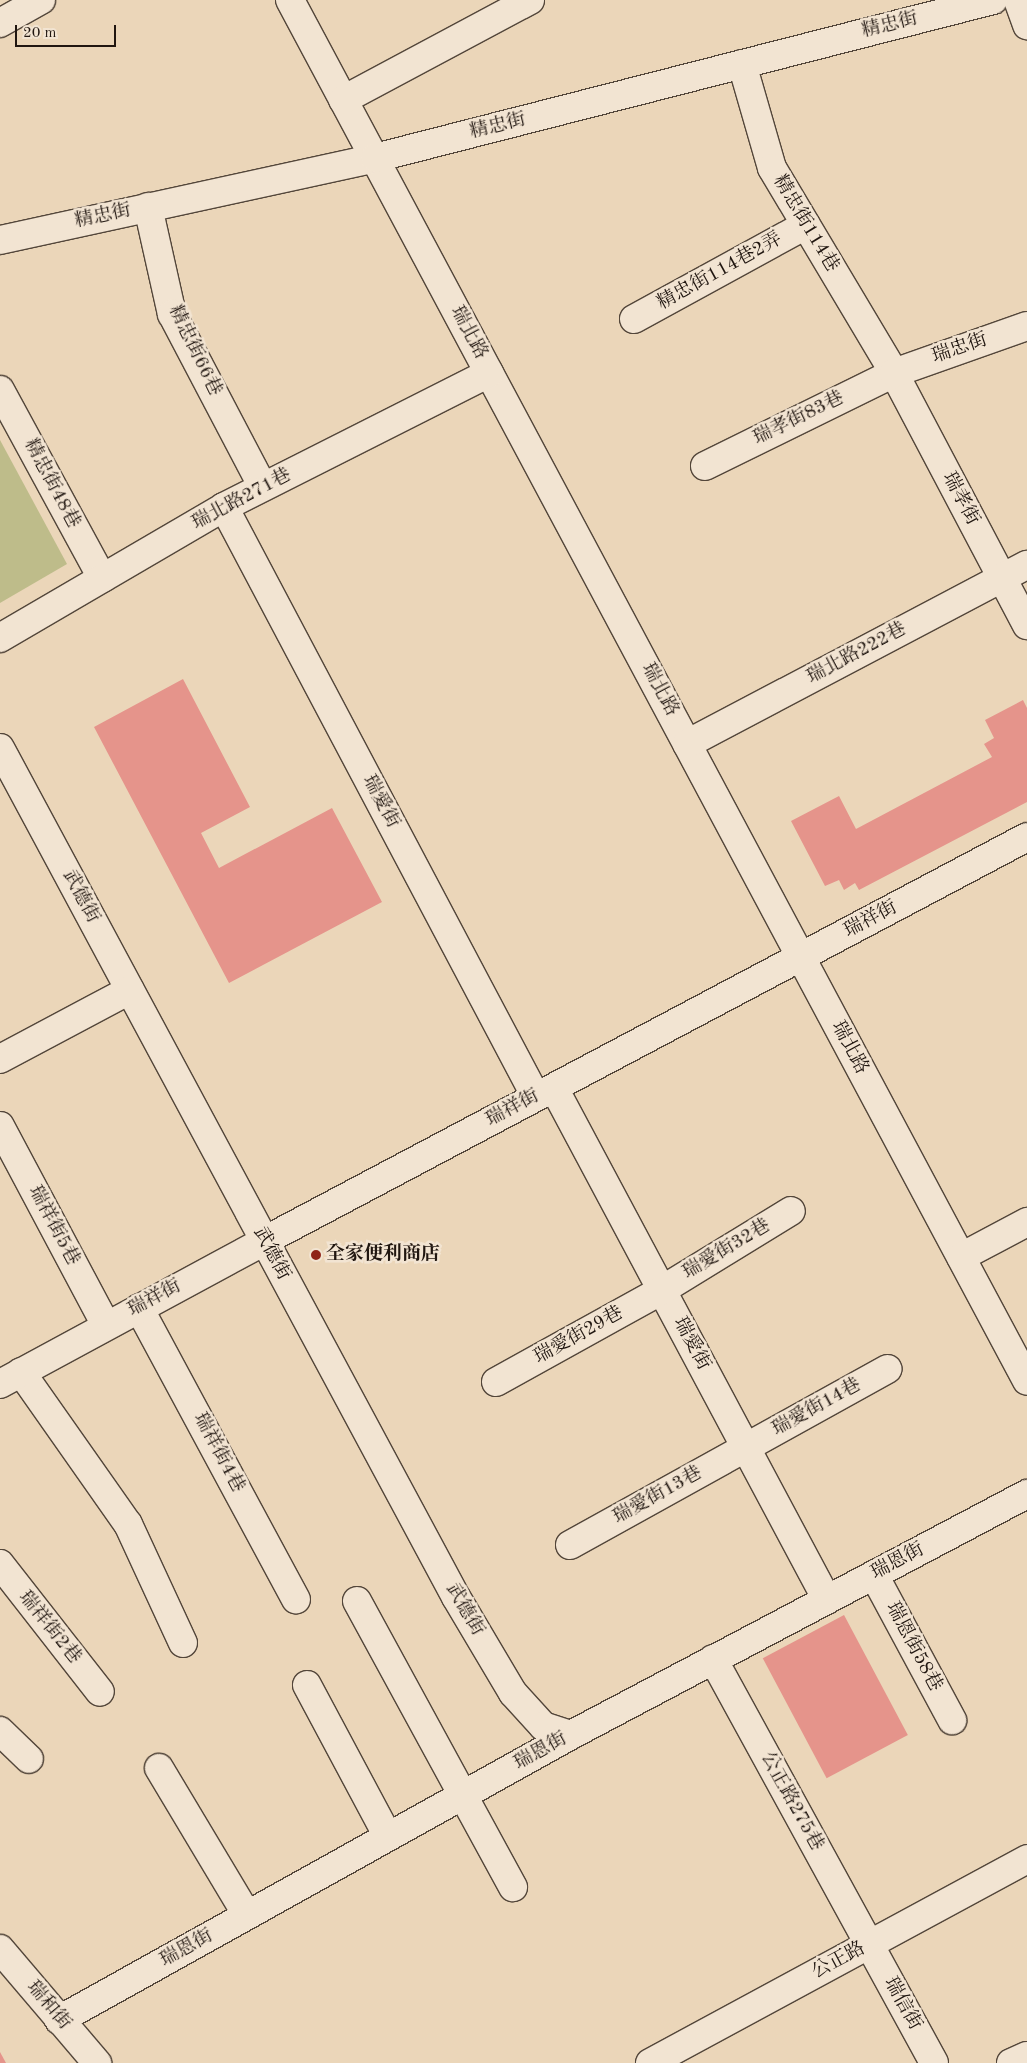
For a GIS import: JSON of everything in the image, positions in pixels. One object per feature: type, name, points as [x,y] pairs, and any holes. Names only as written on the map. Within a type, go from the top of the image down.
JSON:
[{"type":"street","points":[[0,24],[41,0]]},
{"type":"street","name":"瑞北路","points":[[290,0],[1027,1381]]},
{"type":"street","points":[[343,100],[530,0]]},
{"type":"street","name":"精忠街","points":[[0,240],[375,158],[992,0]]},
{"type":"street","points":[[1018,0],[1027,25]]},
{"type":"street","name":"精忠街114巷","points":[[742,64],[772,168],[894,373]]},
{"type":"street","name":"精忠街66巷","points":[[148,207],[172,314],[262,488]]},
{"type":"street","name":"精忠街114巷2弄","points":[[634,319],[806,225]]},
{"type":"street","name":"瑞忠街","points":[[894,373],[1027,326]]},
{"type":"street","name":"瑞北路271巷","points":[[0,638],[224,507],[489,373]]},
{"type":"street","name":"瑞孝街83巷","points":[[705,466],[894,373]]},
{"type":"street","name":"瑞孝街","points":[[894,373],[1027,625]]},
{"type":"street","name":"精忠街48巷","points":[[0,390],[102,578]]},
{"type":"street","name":"瑞愛街","points":[[224,507],[545,1092],[662,1290],[827,1600]]},
{"type":"street","name":"瑞北路222巷","points":[[687,744],[1027,565]]},
{"type":"street","name":"武德街","points":[[0,748],[10,791],[130,990],[451,1588],[513,1693],[543,1726],[571,1735]]},
{"type":"street","name":"瑞祥街","points":[[11,1378],[264,1241],[1027,837]]},
{"type":"street","points":[[0,1059],[130,990]]},
{"type":"street","name":"瑞祥街5巷","points":[[0,1126],[106,1326]]},
{"type":"street","name":"瑞愛街32巷","points":[[662,1290],[791,1211]]},
{"type":"street","points":[[961,1257],[1027,1222]]},
{"type":"street","name":"瑞愛街29巷","points":[[496,1382],[662,1290]]},
{"type":"street","name":"瑞祥街4巷","points":[[139,1308],[296,1598]]},
{"type":"street","name":"瑞愛街14巷","points":[[746,1447],[888,1369]]},
{"type":"street","points":[[11,1378],[128,1524],[182,1643]]},
{"type":"street","name":"瑞愛街13巷","points":[[570,1545],[746,1447]]},
{"type":"street","name":"瑞恩街","points":[[60,2020],[571,1735],[1027,1494]]},
{"type":"street","name":"瑞祥街2巷","points":[[0,1564],[100,1692]]},
{"type":"street","name":"瑞恩街58巷","points":[[874,1575],[952,1720]]},
{"type":"street","points":[[358,1601],[513,1887]]},
{"type":"street","name":"公正路275巷","points":[[713,1660],[869,1945]]},
{"type":"street","points":[[307,1685],[388,1837]]},
{"type":"street","points":[[0,1731],[30,1759]]},
{"type":"street","points":[[159,1768],[246,1915]]},
{"type":"street","name":"公正路","points":[[650,2063],[686,2055],[869,1945],[1027,1860]]},
{"type":"street","name":"瑞信街","points":[[869,1945],[934,2063]]},
{"type":"street","name":"瑞和街","points":[[0,1949],[97,2063]]},
{"type":"street","points":[[1011,2063],[1027,2056]]},
{"type":"shaded area","points":[[0,440],[67,564],[0,603]]},
{"type":"building","points":[[183,679],[250,807],[201,833],[219,868],[332,808],[382,902],[229,983],[94,727]]},
{"type":"building","points":[[1023,700],[1027,708],[1027,802],[859,890],[855,883],[844,890],[839,880],[825,886],[791,821],[839,796],[856,829],[992,757],[984,744],[994,738],[985,720]]},
{"type":"building","points":[[844,1615],[908,1735],[827,1778],[763,1658]]},
{"type":"building","points":[[0,2052],[6,2063],[0,2063]]},
{"type":"place","name":"全家便利商店","points":[[316,1255]]}]
